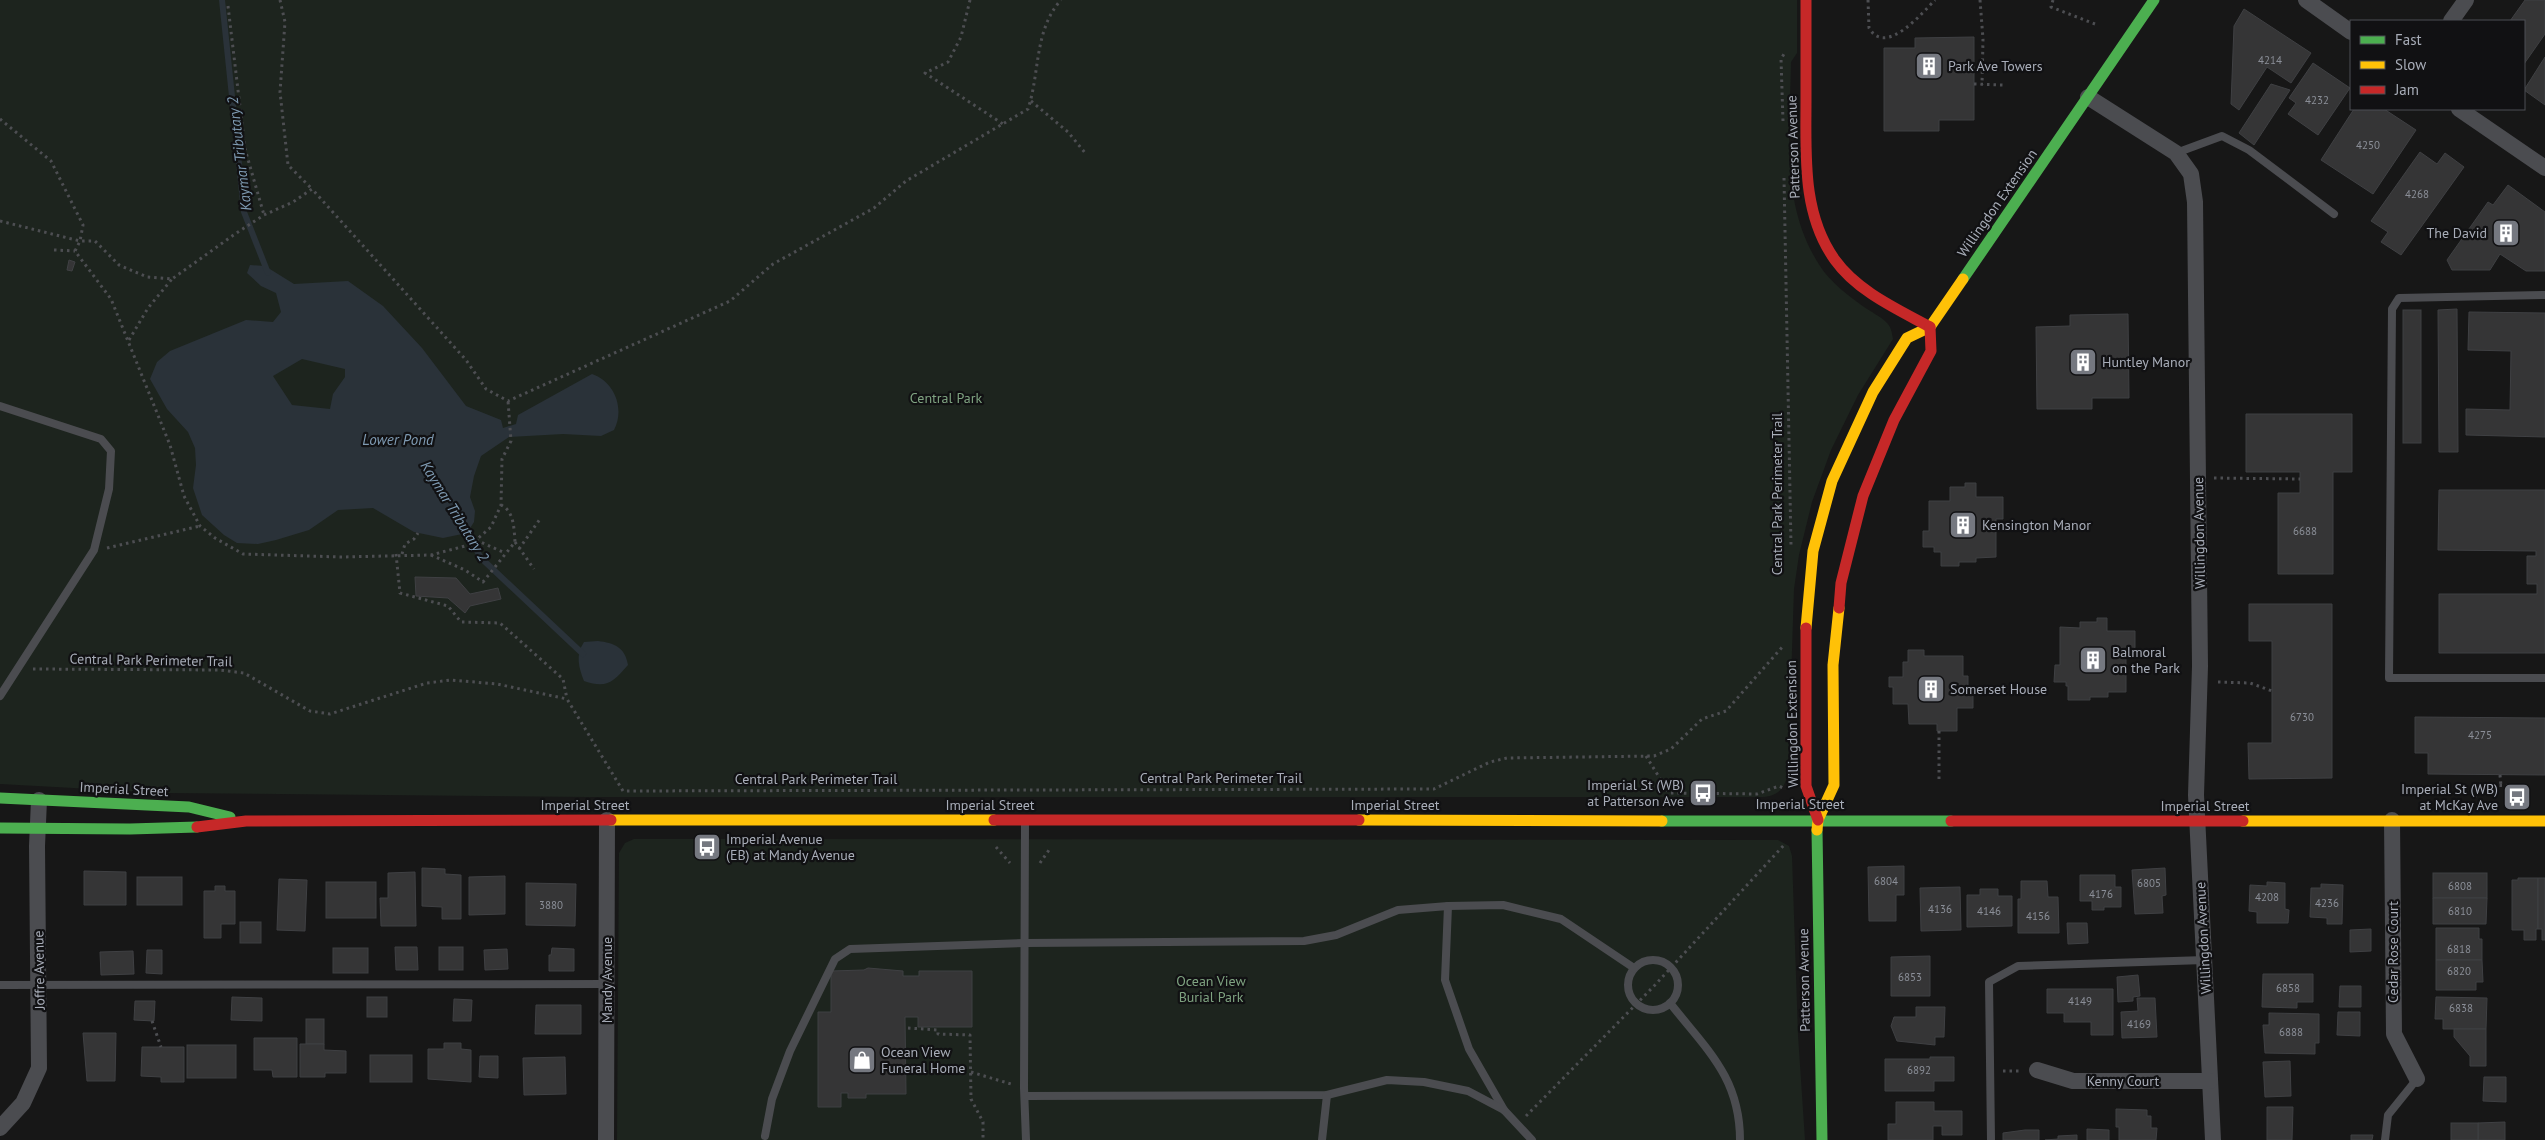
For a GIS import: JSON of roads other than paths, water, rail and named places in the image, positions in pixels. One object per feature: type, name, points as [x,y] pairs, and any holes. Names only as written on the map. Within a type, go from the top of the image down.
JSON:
[{"type":"main road","name":"Patterson Avenue","points":[[1806,0],[1806,170],[1808,198],[1814,222],[1826,246],[1852,277],[1894,307],[1930,326]]},
{"type":"main road","points":[[2088,97],[2154,0]]},
{"type":"main road","name":"Willingdon Extension","points":[[1818,820],[1806,786],[1806,631],[1813,551],[1832,481],[1873,392],[1906,338],[1930,326],[2088,97]]},
{"type":"main road","points":[[1818,820],[1834,785],[1833,665],[1841,584],[1862,496],[1894,420],[1931,351],[1930,326]]},
{"type":"main road","name":"Imperial Street","points":[[0,798],[189,807],[246,820]]},
{"type":"main road","name":"Imperial Street","points":[[0,828],[185,828],[246,820],[2545,821]]},
{"type":"main road","name":"Patterson Avenue","points":[[1818,820],[1816,844],[1822,1140]]},
{"type":"street","points":[[2306,0],[2350,31]]},
{"type":"street","points":[[2452,20],[2466,0]]},
{"type":"street","name":"Willingdon Avenue","points":[[2088,97],[2176,153],[2191,174],[2195,202],[2200,657],[2196,795],[2213,1140]]},
{"type":"street","points":[[2460,110],[2545,168]]},
{"type":"street","name":"Joffre Avenue","points":[[0,1128],[23,1104],[39,1068],[39,800]]},
{"type":"street","name":"Mandy Avenue","points":[[606,1140],[607,820]]},
{"type":"street","name":"Cedar Rose Court","points":[[2392,820],[2394,1034],[2416,1079]]},
{"type":"street","name":"Kenny Court","points":[[2037,1070],[2073,1080],[2210,1080]]},
{"type":"lane","points":[[2176,153],[2222,136],[2249,150],[2334,214]]},
{"type":"lane","points":[[2545,296],[2399,298],[2392,309],[2389,678],[2545,678]]},
{"type":"lane","points":[[0,406],[101,439],[110,451],[109,489],[94,550],[0,696]]},
{"type":"lane","points":[[1024,820],[1026,1140]]},
{"type":"lane","points":[[765,1136],[772,1099],[790,1051],[836,959],[850,949],[1025,943],[1304,941],[1336,935],[1398,910],[1448,906],[1503,905],[1561,919],[1634,968]]},
{"type":"lane","points":[[1448,906],[1445,980],[1469,1049],[1504,1110],[1532,1140]]},
{"type":"lane","points":[[1648,960],[1664,962],[1671,968],[1677,981],[1674,997],[1670,1003],[1657,1009],[1650,1009],[1637,1004],[1632,998],[1628,983],[1634,968],[1648,960]]},
{"type":"lane","points":[[1991,1140],[1989,982],[2018,966],[2205,960]]},
{"type":"lane","points":[[0,985],[607,984]]},
{"type":"lane","points":[[1670,1003],[1726,1074],[1736,1102],[1740,1140]]},
{"type":"lane","points":[[2385,1140],[2388,1115],[2416,1079]]},
{"type":"lane","points":[[1025,1092],[1327,1095],[1386,1080],[1424,1082],[1468,1091],[1504,1110]]},
{"type":"lane","points":[[1322,1140],[1327,1095]]},
{"type":"water","name":"Lower Pond","points":[[250,265],[265,266],[294,284],[348,281],[383,306],[422,348],[466,406],[501,420],[503,428],[516,424],[518,415],[592,374],[607,383],[616,397],[618,414],[614,430],[601,436],[563,434],[509,437],[481,456],[474,476],[470,497],[475,511],[474,522],[467,533],[443,538],[414,532],[373,508],[338,510],[309,530],[276,540],[258,544],[237,543],[224,535],[202,515],[193,488],[196,465],[195,448],[188,432],[167,409],[150,379],[157,362],[170,351],[246,320],[273,322],[281,312],[276,293],[261,286],[247,273]],"holes":[[[302,359],[345,369],[345,377],[333,394],[330,409],[292,405],[273,376]]]},
{"type":"water","points":[[598,641],[618,647],[627,659],[628,665],[614,680],[604,684],[584,681],[579,666],[581,647],[584,642]]},
{"type":"waterway","name":"Kaymar Tributary 2","points":[[222,0],[244,212],[268,273]]},
{"type":"waterway","name":"Kaymar Tributary 2","points":[[464,528],[481,558],[583,654]]},
{"type":"place","name":"Park Ave Towers","points":[[1929,66]]},
{"type":"place","name":"The David","points":[[2506,233]]},
{"type":"place","name":"Huntley Manor","points":[[2083,362]]},
{"type":"place","name":"Kensington Manor","points":[[1963,525]]},
{"type":"place","name":"Balmoral on the Park","points":[[2093,660]]},
{"type":"place","name":"Somerset House","points":[[1931,689]]},
{"type":"place","name":"Imperial St (WB) at Patterson Ave","points":[[1703,793]]},
{"type":"place","name":"Imperial St (WB) at McKay Ave","points":[[2517,797]]},
{"type":"place","name":"Imperial Avenue (EB) at Mandy Avenue","points":[[707,847]]},
{"type":"place","name":"Ocean View Funeral Home","points":[[862,1060]]},
{"type":"park label","name":"Central Park","points":[[946,398]]},
{"type":"park label","name":"Ocean View Burial Park","points":[[1211,990]]}]
